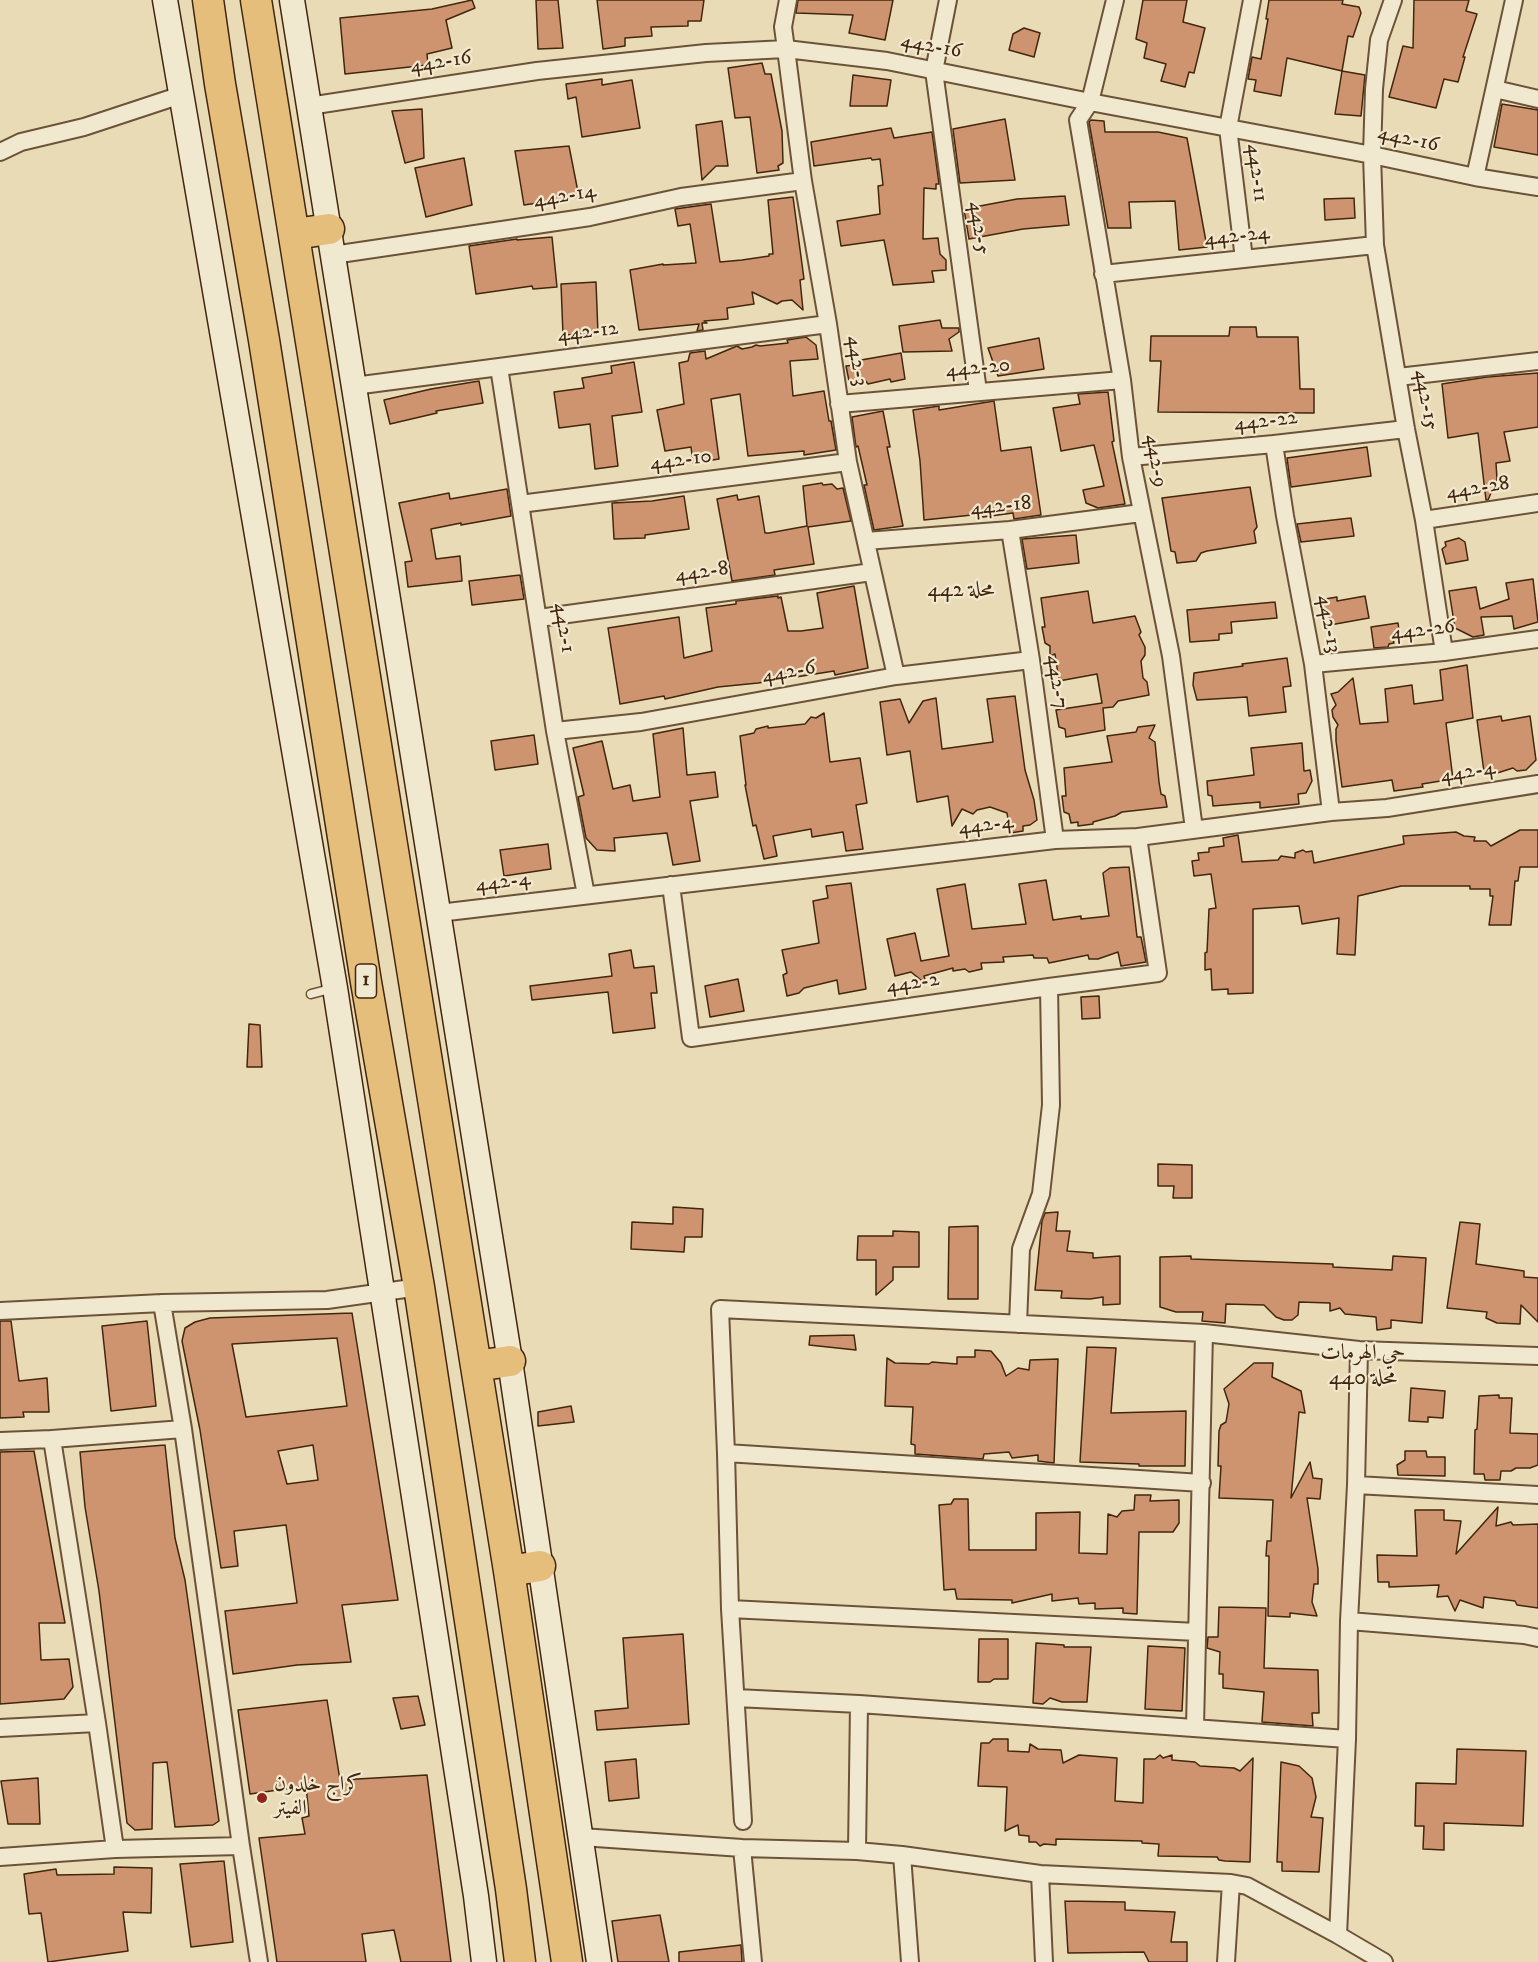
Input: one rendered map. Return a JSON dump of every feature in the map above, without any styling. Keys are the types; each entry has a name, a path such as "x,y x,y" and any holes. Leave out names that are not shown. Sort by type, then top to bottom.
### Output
{"highway":[{"name":"1","path":"208,0 364,970 419,1287 511,1889 520,1962"},
{"path":"256,0 509,1571 567,1962"},
{"path":"295,234 331,242"},
{"path":"476,1366 510,1361"},
{"path":"509,1571 540,1566"},
{"path":"511,1889 557,1886"}],"main road":[{"path":"165,0 335,988 476,1896 484,1962"},
{"path":"292,0 510,1361 599,1962"}],"street":[{"name":"442-3","path":"788,0 783,27 803,182 828,324 848,462 896,676"},
{"name":"442-5","path":"948,0 934,71 978,391"},
{"name":"442-9","path":"1115,0 1090,102 1078,120 1122,380 1131,458 1171,656 1194,829"},
{"name":"442-11","path":"1244,259 1228,128 1252,0"},
{"name":"442-15","path":"1393,0 1379,40 1374,89 1372,155 1375,245 1424,520 1444,652"},
{"path":"1475,177 1514,0"},
{"name":"442-16","path":"309,106 537,71 706,53 786,49 887,62 1372,155 1475,177 1538,187"},
{"path":"1495,89 1538,99"},
{"path":"0,152 21,142 84,127 181,95"},
{"name":"442-14","path":"331,242 590,217 681,197 803,182"},
{"name":"442-24","path":"1103,274 1375,245"},
{"name":"442-12","path":"354,386 828,324"},
{"path":"1398,377 1538,360"},
{"name":"442-1","path":"499,367 555,731 586,895"},
{"name":"442-20","path":"839,404 1122,380"},
{"name":"442-22","path":"1131,458 1406,429"},
{"name":"442-13","path":"1274,444 1313,664 1331,812"},
{"name":"442-10","path":"520,504 848,462"},
{"name":"442-28","path":"1424,520 1538,503"},
{"name":"442-18","path":"866,542 1010,530 1141,513"},
{"name":"442-7","path":"1010,530 1031,660 1054,840"},
{"name":"442-8","path":"539,618 872,572"},
{"name":"442-26","path":"1313,664 1444,652 1538,639"},
{"name":"442-6","path":"555,731 641,722 896,676 1031,660"},
{"name":"442-4","path":"439,913 1054,840 1138,837 1331,812 1387,808 1538,784"},
{"name":"442-2","path":"671,885 691,1038 1158,973 1138,837"},
{"path":"1018,1324 1021,1249 1041,1194 1051,1105 1049,987"},
{"path":"0,1311 162,1303 327,1300 419,1287"},
{"path":"162,1303 183,1429 259,1962"},
{"path":"743,1821 730,1609 720,1309 1204,1333 1359,1350 1538,1356"},
{"path":"1195,1727 1204,1333"},
{"path":"1338,1935 1347,1739 1359,1350"},
{"path":"0,1441 183,1429"},
{"path":"52,1439 115,1849"},
{"path":"726,1453 1202,1483"},
{"path":"1356,1485 1538,1495"},
{"path":"730,1609 1197,1632"},
{"path":"1349,1621 1538,1638"},
{"path":"736,1698 859,1704 1347,1739"},
{"path":"857,1851 859,1704"},
{"path":"0,1728 97,1723"},
{"path":"581,1837 742,1848 857,1851 1040,1874 1231,1883 1247,1886 1338,1935 1355,1954 1384,1962"},
{"path":"0,1857 115,1849 241,1846"},
{"path":"742,1848 753,1962"},
{"path":"902,1855 910,1962"},
{"path":"1040,1874 1044,1962"},
{"path":"1226,1962 1231,1883"}],"lane":[{"path":"311,994 335,988"}],"building":[{"path":"472,0 475,8 446,20 452,48 427,54 428,65 345,74 340,18 432,9"},
{"path":"536,0 558,0 563,48 538,49"},
{"path":"597,0 704,0 701,21 688,21 688,26 651,27 652,36 625,38 625,46 603,49"},
{"path":"798,0 893,0 885,40 849,33 853,15 796,13"},
{"path":"1143,0 1187,0 1183,22 1205,28 1194,73 1189,72 1185,87 1161,81 1166,64 1144,58 1147,43 1136,39"},
{"path":"1269,0 1343,0 1342,4 1359,7 1361,13 1353,37 1348,36 1342,71 1287,58 1281,96 1254,91 1256,80 1248,79 1252,57 1261,59"},
{"path":"1414,0 1469,0 1466,11 1477,14 1463,57 1465,57 1458,82 1444,79 1436,108 1389,97 1403,46 1413,48"},
{"path":"1024,28 1040,33 1034,57 1009,50 1013,34"},
{"path":"762,63 765,74 771,74 782,131 783,163 778,166 779,170 757,173 750,117 735,118 728,68"},
{"path":"1342,71 1365,75 1361,116 1335,114"},
{"path":"853,75 891,80 887,106 850,106"},
{"path":"602,79 602,85 632,80 640,128 582,137 576,97 568,99 566,84"},
{"path":"1502,104 1538,110 1538,155 1494,147"},
{"path":"422,109 424,158 405,163 392,111"},
{"path":"1005,119 1015,180 960,183 953,129"},
{"path":"1091,120 1104,121 1105,132 1158,132 1187,138 1207,247 1179,250 1175,201 1129,202 1131,228 1108,228 1089,122"},
{"path":"722,121 728,166 716,166 702,180 696,125"},
{"path":"891,128 894,138 932,132 939,184 936,184 936,189 924,188 923,239 938,238 940,254 946,260 946,270 932,271 934,282 893,285 884,240 841,246 837,221 880,214 878,186 883,185 880,159 872,160 871,158 814,166 811,142"},
{"path":"569,146 579,197 524,205 515,151"},
{"path":"464,158 472,205 426,217 415,168"},
{"path":"1065,196 1069,225 1023,229 969,239 964,209 1017,199"},
{"path":"793,197 804,279 800,280 803,310 792,300 777,304 752,292 754,304 727,308 728,319 704,321 707,323 702,323 703,330 697,331 699,324 639,330 630,270 663,264 696,263 690,224 678,226 675,209 711,204 720,262 742,260 773,254 768,200"},
{"path":"1354,198 1355,218 1325,220 1324,199"},
{"path":"552,237 557,287 533,289 532,286 476,294 469,246"},
{"path":"596,282 598,334 563,335 561,284"},
{"path":"940,320 942,328 959,328 959,332 949,339 952,351 903,352 899,326"},
{"path":"1230,327 1256,327 1257,337 1298,337 1300,389 1314,389 1314,413 1158,412 1161,361 1150,361 1151,336 1229,336"},
{"path":"806,337 816,345 818,359 790,361 793,396 824,391 836,450 804,455 804,451 748,456 740,394 711,399 719,459 693,463 691,447 665,451 657,410 684,404 679,363 688,361 690,353 705,351 706,359 737,346 742,349 756,345 788,343 787,340"},
{"path":"1039,338 1044,369 998,376 988,348"},
{"path":"901,353 905,379 891,382 890,379 868,384 864,379 849,381 846,366 862,364 861,360"},
{"path":"634,362 642,412 612,416 618,466 595,469 590,424 559,428 554,392 584,388 582,378 612,373 611,366"},
{"path":"1538,373 1538,427 1504,432 1510,461 1496,463 1497,479 1486,500 1478,433 1448,438 1442,384 1487,377"},
{"path":"479,381 483,403 436,411 437,413 390,424 384,400"},
{"path":"1108,392 1114,441 1112,442 1125,504 1098,508 1086,503 1083,490 1104,486 1094,445 1061,451 1053,408 1080,404 1078,394"},
{"path":"994,401 1001,451 1031,447 1041,515 1014,519 1013,513 983,517 982,514 924,520 920,461 913,410 939,406 939,410"},
{"path":"883,411 890,447 887,447 903,526 874,530 864,485 867,485 858,446 856,447 852,417"},
{"path":"1367,447 1371,476 1291,487 1287,458"},
{"path":"822,483 823,485 832,484 837,489 843,488 851,521 808,527 814,564 774,570 775,575 732,581 717,499 737,495 738,500 759,496 765,533 769,533 807,526 803,486"},
{"path":"1250,487 1257,527 1254,531 1256,543 1207,551 1201,553 1196,561 1177,563 1175,552 1171,551 1162,498"},
{"path":"507,489 511,516 431,529 436,559 460,556 462,581 408,587 405,562 412,561 399,503 449,493 450,499"},
{"path":"684,496 689,529 645,535 645,538 614,539 612,503 652,501"},
{"path":"1351,518 1354,536 1301,542 1297,524"},
{"path":"1076,535 1079,563 1027,569 1022,539"},
{"path":"1459,538 1465,542 1468,560 1446,564 1442,549 1446,546 1445,542"},
{"path":"520,575 524,599 472,605 469,581"},
{"path":"1533,579 1538,622 1514,629 1512,616 1481,617 1484,635 1473,637 1455,628 1449,591 1476,587 1480,609 1509,599 1506,583"},
{"path":"854,586 868,668 835,675 834,671 718,687 665,699 664,696 620,704 608,628 679,617 684,658 712,651 706,608 736,604 736,601 778,596 778,598 781,597 788,631 823,628 817,593"},
{"path":"1088,591 1093,623 1135,616 1141,632 1139,635 1145,647 1145,655 1141,661 1143,678 1147,682 1149,695 1118,701 1113,707 1103,708 1105,730 1066,737 1065,729 1059,727 1056,710 1102,703 1097,674 1059,681 1055,654 1050,656 1050,646 1045,643 1041,598"},
{"path":"1365,596 1369,618 1330,625 1329,616 1321,612 1319,600 1337,597 1337,601"},
{"path":"1275,602 1277,618 1231,622 1232,633 1219,634 1219,640 1190,642 1187,610"},
{"path":"1398,623 1400,637 1393,639 1394,643 1389,644 1388,647 1374,648 1371,627"},
{"path":"1287,658 1291,686 1283,687 1286,712 1249,716 1247,697 1197,700 1193,685 1194,673"},
{"path":"1467,665 1473,718 1446,723 1453,779 1422,784 1423,787 1394,791 1392,780 1342,787 1336,741 1338,725 1332,710 1336,705 1331,694 1338,692 1353,678 1360,724 1388,722 1385,689 1412,685 1414,704 1443,700 1440,670"},
{"path":"1015,696 1025,770 1037,820 1030,825 1023,826 1023,831 1010,833 1007,813 990,807 977,810 973,814 962,809 952,826 948,796 917,802 910,751 887,755 880,702 900,699 909,723 923,701 936,698 942,749 993,742 987,699"},
{"path":"824,713 830,762 860,758 867,803 856,805 863,849 846,851 843,832 812,837 811,829 773,836 777,856 764,859 756,825 753,826 745,785 740,736 754,733 756,729 768,726 768,728 805,724 811,717 816,718"},
{"path":"1501,716 1502,721 1530,716 1536,760 1526,770 1517,771 1513,768 1491,775 1490,771 1484,772 1477,720"},
{"path":"1155,725 1149,738 1155,742 1161,794 1165,796 1167,807 1122,812 1093,822 1093,824 1078,826 1078,822 1071,823 1069,814 1064,812 1062,796 1066,796 1064,768 1112,762 1107,736 1136,732 1138,727"},
{"path":"683,728 687,775 715,772 718,797 690,801 700,861 673,865 667,833 614,838 615,851 597,850 586,838 578,797 584,795 573,748 602,741 613,789 630,785 633,801 660,797 653,734"},
{"path":"534,735 538,764 495,770 491,741"},
{"path":"1302,743 1304,771 1310,770 1312,781 1306,793 1298,794 1299,804 1260,808 1260,802 1213,806 1212,796 1208,795 1207,781 1254,775 1251,748"},
{"path":"1520,830 1538,830 1538,867 1520,867 1518,881 1515,881 1511,925 1489,925 1493,896 1490,896 1490,889 1470,889 1470,886 1401,886 1358,896 1355,955 1337,954 1339,918 1302,924 1299,906 1253,909 1253,993 1228,994 1228,989 1212,990 1211,969 1205,970 1209,909 1216,908 1211,874 1194,876 1192,861 1199,860 1198,853 1209,852 1209,848 1224,846 1223,838 1238,835 1242,862 1278,860 1281,856 1295,858 1295,853 1303,850 1312,851 1314,863 1404,844 1403,836 1456,832 1464,836 1475,837 1474,841 1486,841 1491,846"},
{"path":"548,844 551,869 504,876 500,850"},
{"path":"1129,867 1137,937 1141,937 1146,962 1121,966 1118,952 1098,959 1089,959 1088,955 1049,963 1047,958 1034,958 1033,955 1003,957 1004,962 981,963 982,969 969,972 965,969 953,971 953,968 924,976 926,984 911,972 895,976 887,939 915,933 921,961 949,956 937,889 965,884 972,929 1026,924 1019,884 1046,880 1053,920 1081,916 1081,919 1109,916 1103,873 1110,868"},
{"path":"851,883 866,989 839,994 837,980 804,988 799,993 787,996 783,975 787,973 782,950 819,943 813,901 828,898 826,886"},
{"path":"631,950 634,968 654,966 657,993 651,993 655,1028 613,1033 608,992 532,1000 530,986 612,976 609,954"},
{"path":"738,979 744,1011 710,1017 705,986"},
{"path":"1099,996 1100,1018 1082,1019 1081,997"},
{"path":"249,1024 260,1025 262,1067 247,1067"},
{"path":"1158,1164 1192,1165 1192,1198 1173,1198 1174,1186 1158,1186"},
{"path":"673,1207 703,1209 702,1237 685,1237 684,1252 631,1249 632,1222 673,1224"},
{"path":"1058,1212 1056,1231 1070,1231 1067,1251 1093,1253 1093,1258 1120,1256 1120,1304 1103,1305 1103,1297 1061,1298 1062,1291 1035,1290 1042,1221 1045,1213"},
{"path":"1460,1222 1480,1224 1476,1264 1524,1271 1524,1277 1538,1278 1538,1322 1521,1305 1520,1324 1497,1323 1486,1318 1487,1312 1447,1308"},
{"path":"978,1226 978,1299 948,1299 949,1227"},
{"path":"893,1231 919,1232 919,1267 893,1267 893,1280 876,1295 876,1260 857,1260 858,1236 893,1236"},
{"path":"1191,1256 1191,1259 1333,1264 1333,1267 1392,1270 1393,1256 1426,1258 1422,1323 1391,1320 1391,1328 1377,1330 1376,1317 1345,1314 1340,1308 1330,1311 1330,1303 1299,1302 1298,1315 1292,1320 1276,1317 1264,1305 1226,1304 1225,1323 1202,1321 1203,1312 1176,1312 1160,1307 1160,1257"},
{"path":"352,1313 398,1600 342,1605 351,1662 297,1665 233,1674 225,1611 297,1603 286,1525 234,1531 238,1566 221,1568 200,1430 182,1341 185,1328 195,1322 210,1318","holes":["337,1338 347,1406 246,1417 232,1344","313,1445 318,1480 287,1484 278,1451"]},
{"path":"0,1321 11,1321 19,1381 47,1378 49,1412 23,1412 24,1417 0,1418"},
{"path":"147,1321 156,1406 111,1411 102,1326"},
{"path":"854,1335 856,1350 809,1345 810,1336"},
{"path":"1087,1347 1116,1348 1111,1413 1186,1411 1185,1466 1080,1462"},
{"path":"975,1350 991,1351 1001,1363 1006,1376 1018,1368 1029,1370 1030,1360 1058,1359 1054,1463 1038,1461 1038,1455 1012,1458 1009,1452 984,1454 983,1459 915,1454 915,1445 911,1444 913,1407 885,1406 887,1358 895,1363 957,1364 957,1357 975,1357"},
{"path":"1254,1363 1273,1363 1272,1377 1301,1391 1305,1413 1299,1412 1291,1498 1310,1462 1313,1478 1322,1479 1320,1499 1307,1498 1318,1569 1318,1584 1314,1584 1312,1602 1317,1616 1290,1613 1290,1617 1268,1616 1269,1556 1266,1556 1267,1541 1271,1541 1273,1500 1219,1498 1221,1466 1218,1466 1219,1431 1221,1425 1226,1422 1229,1404 1224,1389"},
{"path":"1411,1388 1445,1391 1443,1418 1428,1417 1428,1422 1409,1421"},
{"path":"1499,1395 1499,1398 1512,1398 1510,1433 1538,1434 1538,1465 1501,1471 1500,1480 1485,1480 1484,1474 1474,1474 1475,1430 1477,1429 1479,1396"},
{"path":"571,1406 574,1422 538,1426 538,1412"},
{"path":"165,1445 175,1538 185,1580 219,1821 213,1825 175,1827 167,1762 153,1763 152,1829 135,1830 127,1823 99,1591 85,1507 80,1452"},
{"path":"34,1451 65,1623 39,1623 41,1660 69,1659 73,1687 64,1699 0,1704 0,1452"},
{"path":"1405,1451 1426,1451 1427,1457 1445,1457 1445,1476 1398,1475 1397,1465 1405,1460"},
{"path":"1135,1495 1151,1495 1150,1501 1179,1500 1179,1523 1173,1532 1139,1532 1137,1614 1123,1613 1123,1608 1095,1609 1095,1603 1079,1604 1078,1598 1052,1601 1052,1594 1012,1603 1012,1600 957,1599 955,1589 944,1590 939,1505 951,1504 954,1499 968,1499 969,1550 1036,1550 1036,1513 1080,1512 1079,1553 1107,1554 1108,1514 1117,1517 1122,1511 1134,1510"},
{"path":"1498,1507 1496,1526 1511,1522 1513,1525 1538,1524 1538,1608 1517,1605 1515,1601 1484,1597 1483,1608 1460,1600 1455,1611 1448,1596 1437,1597 1439,1585 1389,1587 1389,1582 1378,1582 1377,1555 1417,1556 1415,1510 1444,1510 1444,1520 1461,1521 1456,1554"},
{"path":"1219,1607 1266,1608 1264,1668 1318,1670 1319,1713 1312,1713 1313,1726 1262,1722 1264,1692 1223,1688 1223,1674 1219,1674 1220,1652 1207,1648 1208,1637 1218,1637"},
{"path":"683,1634 689,1724 597,1730 595,1711 628,1708 623,1638"},
{"path":"979,1639 1008,1639 1008,1679 978,1682"},
{"path":"1036,1643 1064,1645 1064,1647 1091,1647 1087,1702 1062,1702 1050,1698 1043,1704 1033,1703"},
{"path":"1148,1646 1185,1648 1182,1711 1145,1709"},
{"path":"418,1696 425,1725 401,1729 393,1698"},
{"path":"327,1700 340,1780 427,1775 451,1962 401,1962 394,1930 362,1934 366,1962 277,1962 259,1838 305,1834 302,1818 309,1816 306,1786 250,1794 238,1710"},
{"path":"993,1739 1008,1739 1008,1751 1029,1752 1030,1744 1038,1749 1061,1750 1063,1763 1079,1755 1117,1758 1115,1801 1143,1803 1144,1759 1172,1755 1172,1760 1195,1762 1200,1766 1234,1768 1240,1771 1253,1758 1250,1862 1225,1861 1217,1857 1158,1856 1159,1844 1142,1843 1142,1841 1056,1839 1056,1845 1040,1846 1036,1842 1029,1842 1029,1836 1019,1835 1018,1825 1005,1831 1007,1787 978,1786 981,1743 989,1743"},
{"path":"1457,1749 1526,1751 1523,1826 1444,1823 1444,1850 1423,1849 1424,1826 1415,1826 1416,1783 1456,1784"},
{"path":"636,1759 639,1798 609,1801 605,1762"},
{"path":"1281,1762 1299,1766 1312,1778 1316,1797 1311,1817 1323,1818 1319,1872 1282,1871 1282,1862 1277,1862"},
{"path":"38,1778 40,1824 8,1824 1,1781"},
{"path":"224,1861 233,1942 191,1947 180,1864"},
{"path":"114,1867 152,1868 151,1913 123,1912 128,1951 48,1962 41,1913 29,1914 24,1874 56,1869 57,1875 114,1874"},
{"path":"1065,1901 1125,1902 1125,1910 1175,1912 1171,1942 1187,1942 1187,1962 1149,1962 1144,1952 1068,1953"},
{"path":"660,1915 669,1962 618,1962 612,1921"},
{"path":"741,1945 742,1962 679,1962 679,1952"}],"place":[{"name":"كراج خلدون الفيتر","path":"262,1798"}],"district":[{"name":"محلة 442","path":"961,591"},
{"name":"حي الهرمات محلة 440","path":"1363,1366"}]}
